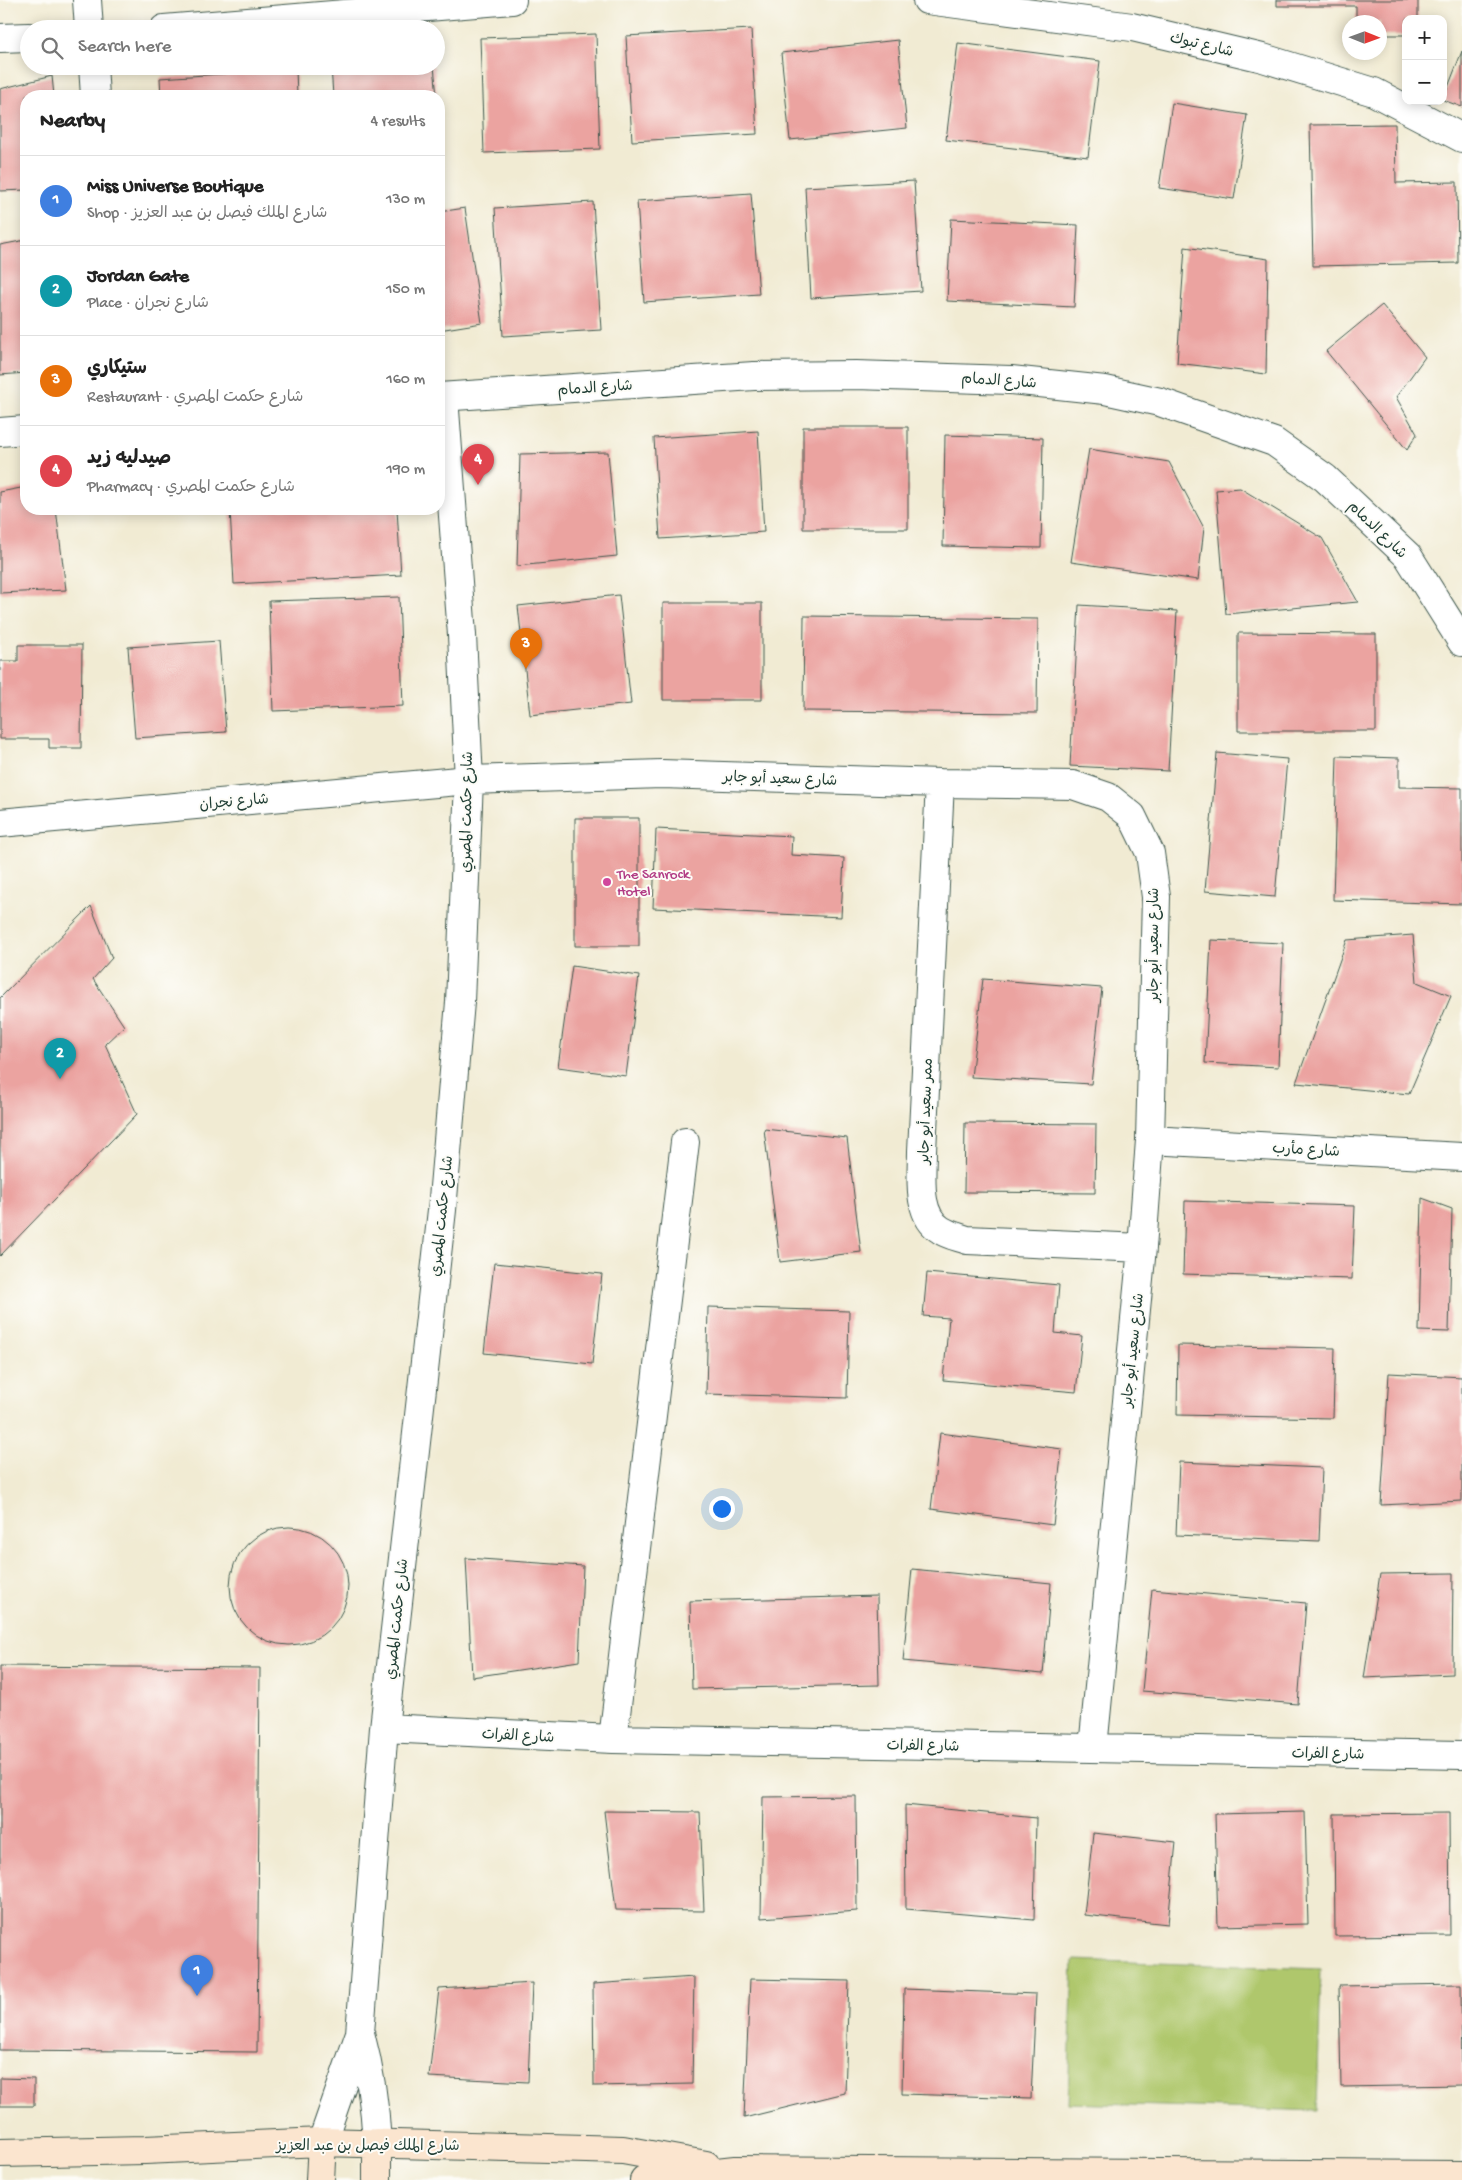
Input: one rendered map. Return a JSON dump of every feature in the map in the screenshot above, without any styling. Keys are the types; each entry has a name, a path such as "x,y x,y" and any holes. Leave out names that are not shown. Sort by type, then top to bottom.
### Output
{"main road":[{"name":"شارع الملك فيصل بن عبد العزيز","path":"0,2153 145,2150 322,2142 377,2143 623,2150 734,2170"},
{"path":"320,2180 322,2142"},
{"path":"377,2143 377,2180"},
{"name":"شارع الملك فيصل بن عبد العزيز","path":"644,2180 734,2170 1462,2175"}],"street":[{"path":"87,0 88,20"},
{"path":"272,20 512,0"},
{"name":"شارع تبوك","path":"928,0 1132,28 1263,58 1374,92 1462,138"},
{"path":"0,38 20,37"},
{"path":"93,75 94,90"},
{"name":"شارع الدمام","path":"445,397 754,376 856,375 1011,380 1105,390 1160,402 1274,442 1325,478 1408,556 1462,642"},
{"path":"0,432 20,430"},
{"name":"شارع حكمت المصري","path":"322,2142 360,2033 384,1728 442,1210 460,1002 469,780 462,635 445,442"},
{"name":"شارع سعيد أبو جابر","path":"469,780 662,774 940,783 1073,785 1108,797 1132,816 1150,853 1156,897 1150,1140 1142,1248 1092,1748"},
{"name":"شارع نجران","path":"0,823 469,780"},
{"name":"ممر سعيد أبو جابر","path":"940,783 922,1151 923,1200 929,1216 940,1230 967,1240 1142,1248"},
{"name":"شارع مأرب","path":"1150,1140 1462,1157"},
{"path":"613,1740 684,1142"},
{"name":"شارع الفرات","path":"384,1728 613,1740 1462,1755"},
{"name":"شارع حكمت المصري","path":"360,2033 370,2069 376,2106 377,2143"}],"green space":[{"path":"1073,1960 1321,1969 1317,2111 1068,2103"}],"building":[{"path":"1277,0 1418,0 1418,15 1402,15 1402,35 1387,35 1387,15 1356,15 1356,6 1277,6"},
{"path":"751,29 757,134 632,141 626,36"},
{"path":"596,34 600,149 484,153 480,38"},
{"path":"898,40 907,128 790,140 781,53"},
{"path":"958,43 1100,61 1088,157 946,140"},
{"path":"1462,51 1462,107 1447,101 1447,90"},
{"path":"205,75 296,75 297,90 161,90 160,78"},
{"path":"332,75 435,75 436,90 333,90"},
{"path":"52,76 53,90 20,90 20,190 0,191 0,89"},
{"path":"1172,103 1247,115 1234,199 1159,188"},
{"path":"1395,124 1396,183 1457,182 1458,263 1313,266 1310,125"},
{"path":"914,181 921,291 811,298 805,187"},
{"path":"751,193 759,294 644,302 637,201"},
{"path":"593,202 601,330 503,336 495,208"},
{"path":"465,208 482,323 445,329 445,211"},
{"path":"951,219 1078,225 1074,307 947,301"},
{"path":"20,241 20,373 0,375 0,245"},
{"path":"1185,247 1268,259 1266,374 1177,363"},
{"path":"1382,305 1425,357 1396,397 1417,434 1407,450 1326,351"},
{"path":"803,427 908,427 908,529 803,529"},
{"path":"758,431 764,532 660,539 654,438"},
{"path":"945,435 1043,438 1041,548 943,546"},
{"path":"1089,449 1169,462 1204,528 1198,580 1071,562"},
{"path":"608,452 617,556 517,566 520,454"},
{"path":"20,488 20,515 57,515 66,590 0,593 0,492"},
{"path":"1240,488 1322,538 1358,602 1226,614 1216,490"},
{"path":"230,515 397,515 401,575 234,584"},
{"path":"619,595 631,704 530,715 518,606"},
{"path":"399,597 403,706 273,711 269,601"},
{"path":"663,603 762,603 762,700 663,700"},
{"path":"1079,605 1177,611 1168,771 1070,766"},
{"path":"804,616 1038,619 1037,713 803,711"},
{"path":"1238,633 1376,634 1376,731 1238,731"},
{"path":"219,641 226,732 135,738 128,647"},
{"path":"18,645 82,645 81,748 49,748 49,739 0,739 0,661 18,661"},
{"path":"1217,753 1287,759 1275,897 1205,891"},
{"path":"1337,756 1399,758 1399,787 1462,788 1462,904 1333,900"},
{"name":"The Sanrock Hotel","path":"575,818 639,818 639,946 575,946"},
{"path":"656,829 792,836 791,855 844,858 841,917 653,908"},
{"path":"91,906 112,958 93,979 124,1026 105,1044 137,1114 0,1256 0,998"},
{"path":"1413,935 1417,982 1451,996 1409,1094 1296,1083 1347,940"},
{"path":"1211,940 1283,943 1278,1067 1205,1063"},
{"path":"572,966 639,976 626,1076 558,1067"},
{"path":"983,979 1102,988 1091,1084 971,1077"},
{"path":"965,1123 1096,1124 1095,1193 964,1192"},
{"path":"764,1129 847,1138 861,1252 780,1262"},
{"path":"1422,1198 1452,1209 1449,1332 1419,1331"},
{"path":"1185,1201 1355,1206 1352,1279 1183,1274"},
{"path":"494,1263 602,1274 592,1364 484,1353"},
{"path":"927,1273 1059,1285 1055,1333 1082,1336 1076,1392 943,1380 949,1318 923,1316"},
{"path":"708,1307 849,1311 847,1398 706,1394"},
{"path":"1178,1345 1335,1348 1333,1418 1177,1415"},
{"path":"1389,1373 1462,1377 1462,1501 1381,1505"},
{"path":"940,1433 1062,1449 1053,1525 931,1509"},
{"path":"1179,1462 1322,1468 1319,1541 1176,1535"},
{"path":"289,1527 300,1528 322,1537 338,1553 347,1575 347,1597 338,1619 322,1635 300,1644 289,1645 278,1644 256,1635 240,1619 231,1597 230,1586 231,1575 240,1553 256,1537 278,1528"},
{"path":"466,1558 583,1566 579,1661 472,1677"},
{"path":"912,1569 1051,1583 1043,1674 903,1661"},
{"path":"1453,1573 1452,1674 1364,1678 1380,1574"},
{"path":"1152,1589 1306,1603 1298,1704 1142,1691"},
{"path":"877,1596 879,1685 692,1689 690,1601"},
{"path":"0,1666 260,1668 257,2052 0,2050"},
{"path":"856,1796 857,1911 761,1918 763,1797"},
{"path":"905,1805 1036,1818 1034,1920 906,1909"},
{"path":"604,1811 700,1812 704,1911 616,1910"},
{"path":"1305,1812 1308,1924 1218,1926 1215,1814"},
{"path":"1449,1813 1450,1935 1335,1936 1334,1814"},
{"path":"1093,1833 1176,1842 1168,1924 1084,1915"},
{"path":"694,1977 692,2084 594,2086 593,1984"},
{"path":"750,1979 849,1981 845,2093 744,2118"},
{"path":"532,1983 528,2082 429,2077 439,1989"},
{"path":"1461,1984 1462,2085 1341,2087 1339,1986"},
{"path":"904,1989 1036,1994 1031,2098 902,2094"},
{"path":"0,2078 34,2079 34,2106 0,2106"}],"place":[{"name":"صيدليه زيد","path":"478,485"},
{"name":"ستيكاري","path":"526,669"},
{"name":"The Sanrock Hotel","path":"607,882"},
{"name":"Jordan Gate","path":"60,1079"},
{"name":"Miss Universe Boutique","path":"197,1996"}]}
